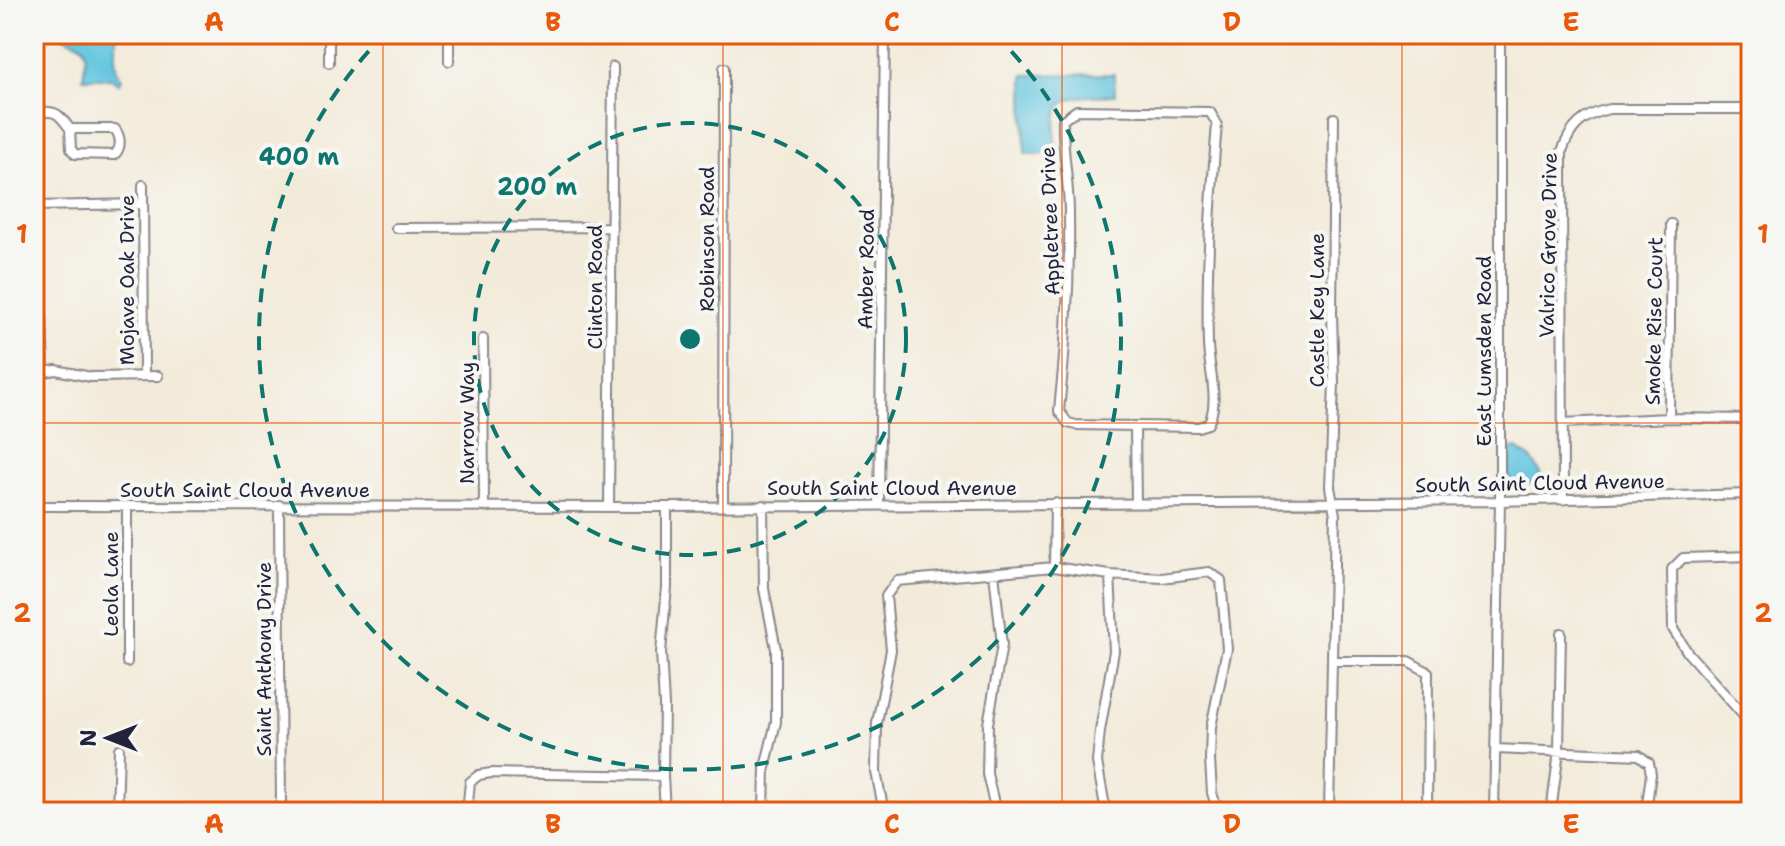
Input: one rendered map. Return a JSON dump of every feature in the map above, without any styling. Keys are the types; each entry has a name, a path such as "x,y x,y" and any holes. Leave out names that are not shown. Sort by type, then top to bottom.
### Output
{"street":[{"path":"177,34 177,38 206,38 206,34"},
{"path":"329,34 329,63"},
{"path":"449,34 449,61"},
{"name":"Amber Road","path":"879,504 885,34"},
{"name":"East Lumsden Road","path":"1494,812 1500,501 1500,34"},
{"name":"Clinton Road","path":"609,507 613,67"},
{"name":"Robinson Road","path":"723,505 724,68"},
{"name":"Valrico Grove Drive","path":"1563,500 1562,151 1569,132 1595,112 1609,109 1751,109"},
{"name":"Appletree Drive","path":"1077,110 1210,112 1217,124 1207,288 1214,413 1208,424 1198,427 1135,427 1068,423 1059,411 1069,306 1069,207 1062,146 1063,120 1077,110"},
{"path":"36,112 60,114 70,129 71,149 78,156 114,155 119,149 119,134 115,129 70,129"},
{"name":"Castle Key Lane","path":"1329,812 1334,501 1330,487 1334,383 1334,118"},
{"name":"Mojave Oak Drive","path":"143,185 144,376"},
{"path":"34,206 143,204"},
{"name":"Smoke Rise Court","path":"1669,418 1671,224"},
{"path":"396,228 612,227"},
{"path":"34,273 42,316 39,373 68,371 91,377 158,376"},
{"name":"Narrow Way","path":"483,339 484,507"},
{"path":"1563,423 1669,418 1751,419"},
{"path":"1135,427 1136,503"},
{"name":"South Saint Cloud Avenue","path":"34,506 667,507 1500,501 1751,494"},
{"path":"1054,567 1055,503"},
{"name":"Saint Anthony Drive","path":"279,505 281,812"},
{"path":"763,505 764,589 776,649 776,722 765,768 764,812"},
{"name":"Leola Lane","path":"127,506 127,662"},
{"path":"665,812 661,652 667,587 667,507"},
{"path":"1751,556 1683,558 1672,569 1673,629 1688,653 1751,724"},
{"path":"884,812 876,772 877,723 891,650 886,596 897,581 1054,567 1162,578 1209,572 1221,580 1227,649 1211,727 1210,760 1212,793 1218,812"},
{"path":"994,573 1002,645 988,724 987,774 996,812"},
{"path":"1106,812 1097,762 1114,651 1110,575"},
{"path":"1551,812 1559,751 1561,633"},
{"path":"1332,661 1408,661 1428,672 1427,812"},
{"path":"117,812 119,749"},
{"path":"1496,749 1639,755 1649,763 1651,774 1646,812"},
{"path":"467,812 468,785 476,776 485,774 663,776"}],"water":[{"path":"116,34 115,63 122,79 119,84 110,78 83,78 86,55 83,45 59,35"},
{"path":"1114,74 1115,95 1081,97 1063,103 1056,120 1055,154 1025,154 1024,75"},
{"path":"1516,448 1532,460 1540,472 1538,483 1516,484 1510,481 1509,451"}]}
